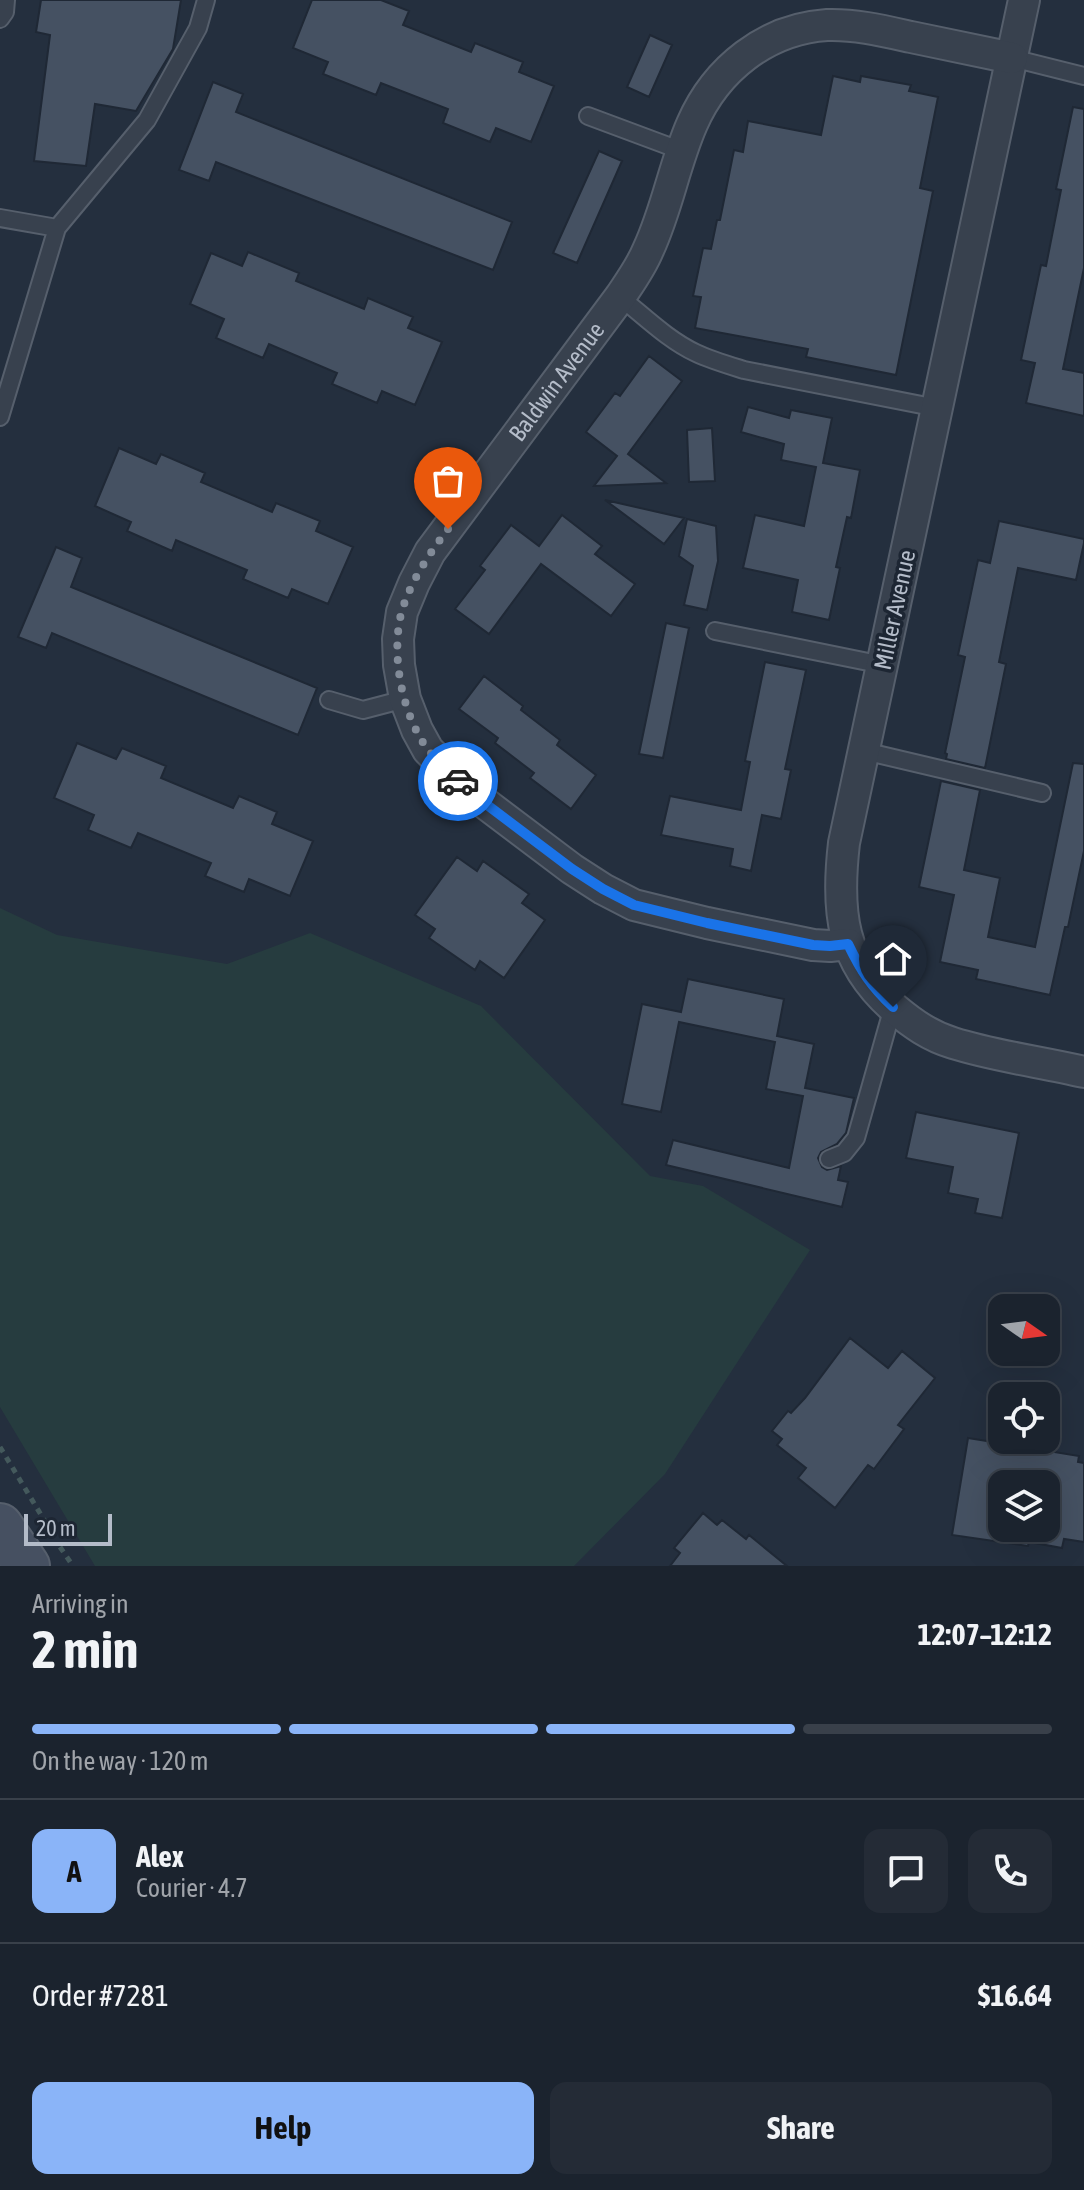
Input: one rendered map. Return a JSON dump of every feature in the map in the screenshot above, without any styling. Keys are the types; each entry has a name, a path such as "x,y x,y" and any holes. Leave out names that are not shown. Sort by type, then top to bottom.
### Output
{"street":[{"name":"Miller Avenue","path":"1024,0 844,843 840,879 842,917 848,944 874,990 926,1032 953,1043 1084,1072"},
{"name":"Baldwin Avenue","path":"848,944 813,945 634,905 572,869 491,808 428,750 405,699 398,639 402,612 430,552 620,297 649,250 692,123 722,75 768,40 798,29 829,25 873,29 1012,58"},
{"path":"0,1526 46,1548"}],"lane":[{"path":"0,19 5,12 6,0"},
{"path":"0,417 57,228 147,120 198,28 206,0"},
{"path":"1012,58 1084,76"},
{"path":"588,116 682,151"},
{"path":"0,218 57,228"},
{"path":"620,297 694,352 721,363 937,408"},
{"path":"715,631 883,665"},
{"path":"329,700 363,710 405,699"},
{"path":"864,751 1042,793"},
{"path":"829,1159 844,1153 856,1138 893,1007"}],"path":[{"path":"0,1447 46,1548 73,1566"}],"green space":[{"path":"0,908 57,935 227,964 310,933 481,1006 650,1176 703,1186 810,1250 665,1474 574,1566 95,1566 0,1407"}],"building":[{"path":"41,0 181,0 173,49 136,111 95,104 86,166 34,161 50,35 36,32"},
{"path":"312,0 381,0 409,11 403,25 471,52 475,43 523,62 519,72 554,86 531,142 496,128 490,142 443,123 448,109 381,83 376,95 323,74 328,62 293,48"},
{"path":"650,35 672,45 649,97 627,87"},
{"path":"833,76 860,82 861,76 911,85 909,91 938,97 920,188 933,191 896,375 806,357 808,349 695,328 701,297 693,296 703,248 711,249 734,150 743,152 748,121 821,135"},
{"path":"213,82 243,94 236,112 512,222 493,270 216,162 209,181 179,170"},
{"path":"1073,107 1084,109 1084,268 1063,369 1084,373 1084,416 1026,403 1035,363 1021,360 1041,265 1046,266 1061,190 1056,189"},
{"path":"599,151 622,161 577,263 553,253"},
{"path":"248,252 299,273 296,281 364,309 368,298 413,317 408,328 442,342 415,405 382,391 377,403 332,384 337,373 269,344 263,358 216,338 224,319 190,304 211,253 242,266"},
{"path":"649,356 682,381 628,454 666,483 594,486 617,456 586,432 615,393 620,396"},
{"path":"748,407 789,418 791,410 832,418 823,463 860,470 851,518 847,517 836,567 840,568 829,620 792,612 798,580 743,568 755,515 804,526 816,467 781,460 784,444 741,432"},
{"path":"712,428 715,481 689,482 687,430"},
{"path":"119,448 156,464 161,454 205,473 201,482 272,512 276,503 320,521 316,531 353,547 328,604 292,589 288,598 243,579 247,570 176,540 172,551 127,531 131,522 95,506"},
{"path":"605,500 684,518 664,544"},
{"path":"562,515 602,546 595,554 635,584 611,616 541,564 489,634 455,609 485,570 480,566 511,525 539,546"},
{"path":"687,519 716,526 718,561 707,610 684,605 693,566 679,556"},
{"path":"999,521 1084,539 1084,543 1076,580 1018,568 999,662 1006,664 985,768 946,759 945,753 965,657 958,655 978,560 990,563"},
{"path":"56,547 82,558 71,587 317,688 298,735 52,633 46,648 18,637"},
{"path":"666,623 689,628 663,758 639,754"},
{"path":"765,662 806,670 785,769 791,770 781,819 762,815 751,871 730,866 733,849 661,835 670,796 741,810 750,762 745,761"},
{"path":"484,676 560,740 557,745 596,775 571,809 530,778 534,773 495,743 498,738 459,709"},
{"path":"77,743 116,759 122,748 166,766 161,778 233,808 239,796 277,812 272,824 313,841 290,896 249,879 244,892 205,876 211,863 138,833 131,848 88,830 94,815 54,798"},
{"path":"1073,763 1084,764 1084,851 1050,995 976,979 978,970 940,962 954,895 919,887 941,781 980,790 964,870 1000,878 988,937 1035,947"},
{"path":"457,857 477,871 483,861 529,894 522,903 545,920 504,978 480,961 475,970 429,938 435,929 415,915"},
{"path":"688,979 784,999 777,1036 814,1044 805,1088 854,1098 846,1133 837,1144 821,1152 818,1158 827,1170 841,1166 838,1180 848,1182 842,1207 666,1165 673,1140 789,1168 803,1096 766,1089 775,1042 679,1022 661,1112 622,1104 642,1004 681,1012"},
{"path":"916,1112 1019,1133 1002,1218 975,1213 978,1199 948,1193 953,1167 906,1158"},
{"path":"850,1338 888,1368 902,1351 935,1378 898,1425 904,1429 874,1469 868,1465 835,1508 798,1478 806,1468 777,1445 782,1439 772,1431 788,1411 791,1413 805,1398"},
{"path":"968,1438 988,1441 988,1454 1060,1453 1079,1456 1078,1462 1084,1463 1084,1542 1064,1539 1062,1548 1029,1542 1060,1542 1060,1470 988,1470 988,1540 952,1535"},
{"path":"703,1513 717,1525 722,1520 746,1539 749,1535 787,1566 670,1566 680,1553 674,1548"},
{"path":"1000,1542 1029,1542 1028,1546"}],"way so far":[{"path":"448,529 430,552 402,612 398,639 399,665 405,699 417,730 428,750 458,781"}],"route":[{"path":"458,781 572,869 634,905 813,945 848,944 874,990 893,1007"}]}
